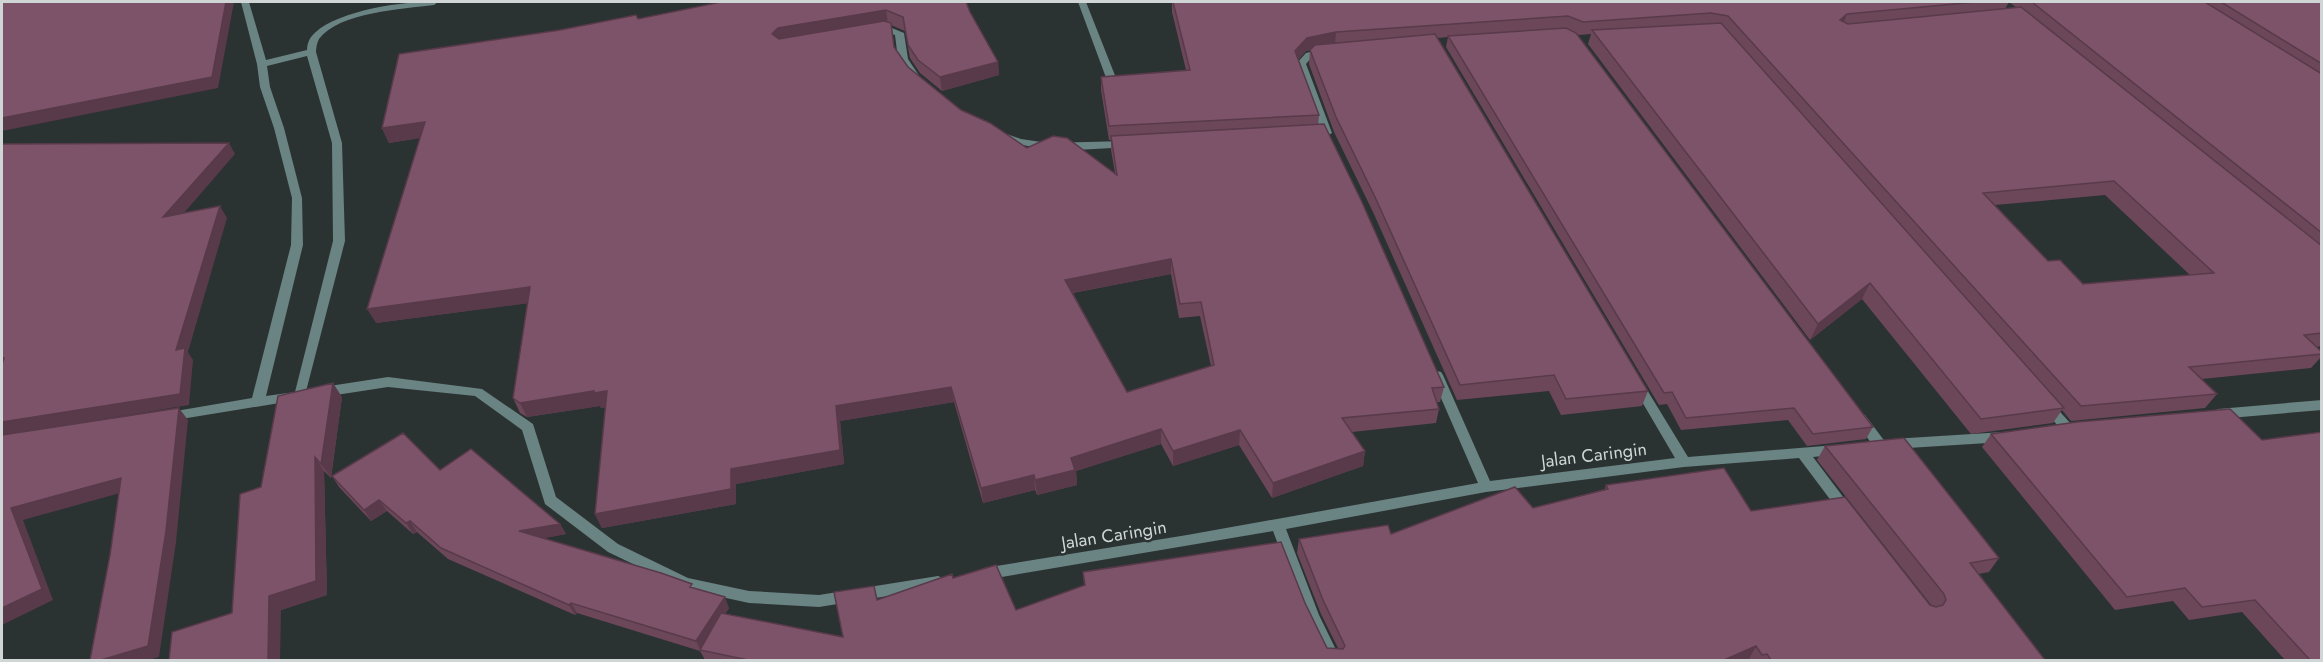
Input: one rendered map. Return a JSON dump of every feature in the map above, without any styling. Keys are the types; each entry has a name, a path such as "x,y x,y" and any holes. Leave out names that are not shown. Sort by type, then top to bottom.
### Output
{"street":[{"path":"244,2 262,64 265,87 279,128 297,198 297,245 258,401"},
{"path":"300,396 339,241 337,143 311,52 313,40 326,27 355,16 434,2"},
{"path":"1082,2 1113,83"},
{"path":"865,33 887,29 899,33 903,59 915,77 928,90"},
{"path":"1325,137 1301,64 1309,56 1335,50"},
{"path":"262,64 311,52"},
{"path":"996,133 1014,141 1068,147 1136,144"},
{"path":"1430,361 1486,487"},
{"path":"1629,370 1684,462"},
{"name":"Jalan Caringin","path":"154,418 388,382 478,392 528,427 550,500 613,548 685,583 748,597 819,601 1278,525 1486,487 1684,462 1803,454 1880,445 1976,441 2022,435"},
{"path":"2036,393 2067,428"},
{"path":"2202,416 2322,405"},
{"path":"1852,407 1880,445"},
{"path":"1803,454 1854,520"},
{"path":"1278,525 1312,616 1334,660"}],"building":[{"path":"2,2 226,2 212,77 2,118"},
{"path":"721,2 966,2 998,62 940,77 918,60 908,45 903,17 886,10 778,28 772,34 779,39 884,21 891,23 894,47 908,67 961,110 990,123 1027,148 1053,136 1067,138 1117,175 1111,136 1324,124 1361,200 1444,387 1432,388 1439,409 1342,418 1365,451 1273,483 1240,430 1173,451 1161,429 1071,458 1075,470 1035,480 1034,475 981,488 951,387 836,406 840,450 731,469 731,489 595,514 607,391 520,403 513,398 530,287 367,309 425,122 382,128 399,54 560,30 636,15 638,19","holes":["1171,259 1180,304 1201,302 1214,365 1127,392 1065,280"]},
{"path":"1173,2 1976,2 1847,14 1840,20 1848,24 2021,7 2322,246 2322,333 2304,335 2322,354 2189,367 2217,394 2081,406 1728,16 1711,13 1583,22 1568,16 1336,32 1307,38 1295,51 1319,115 1109,126 1101,77 1190,70","holes":["2114,181 2214,273 2083,284 2060,260 2048,261 1983,193"]},
{"path":"2032,2 2205,2 2322,74 2322,233"},
{"path":"2221,2 2322,2 2322,64"},
{"path":"1721,23 2064,408 1981,419 1870,283 1818,324 1592,30"},
{"path":"1566,28 1576,33 1873,427 1813,434 1794,408 1686,418 1672,392 1664,393 1448,36"},
{"path":"1435,34 1648,391 1566,399 1554,375 1460,385 1375,197 1336,117 1310,50 1315,45"},
{"path":"229,143 163,217 220,206 176,350 185,348 180,394 2,422 2,364 4,358 2,358 2,144"},
{"path":"333,383 321,464 315,457 316,581 269,596 268,660 169,660 172,632 232,613 240,494 261,487 278,396"},
{"path":"179,408 166,531 148,646 101,660 90,660 110,555 121,478 11,508 42,589 2,608 2,435"},
{"path":"2230,409 2262,440 2322,432 2322,660 2310,660 2255,600 2202,607 2185,588 2127,597 1991,434 2077,422"},
{"path":"403,433 440,470 471,449 560,524 519,531 661,573 692,584 690,587 725,597 696,641 571,603 569,605 441,548 410,521 406,523 379,500 364,510 332,476"},
{"path":"1904,438 1999,558 1970,563 2045,660 1771,660 1767,654 1762,655 1756,646 1724,660 748,660 700,650 721,613 843,637 834,592 874,586 877,600 952,574 953,578 996,565 1016,610 1085,585 1083,572 1281,542 1305,603 1327,648 1343,649 1345,646 1323,600 1299,539 1388,525 1391,534 1515,487 1533,508 1608,489 1606,485 1724,468 1751,511 1845,497 1930,605 1936,607 1943,605 1946,600 1944,594 1825,446"}]}
